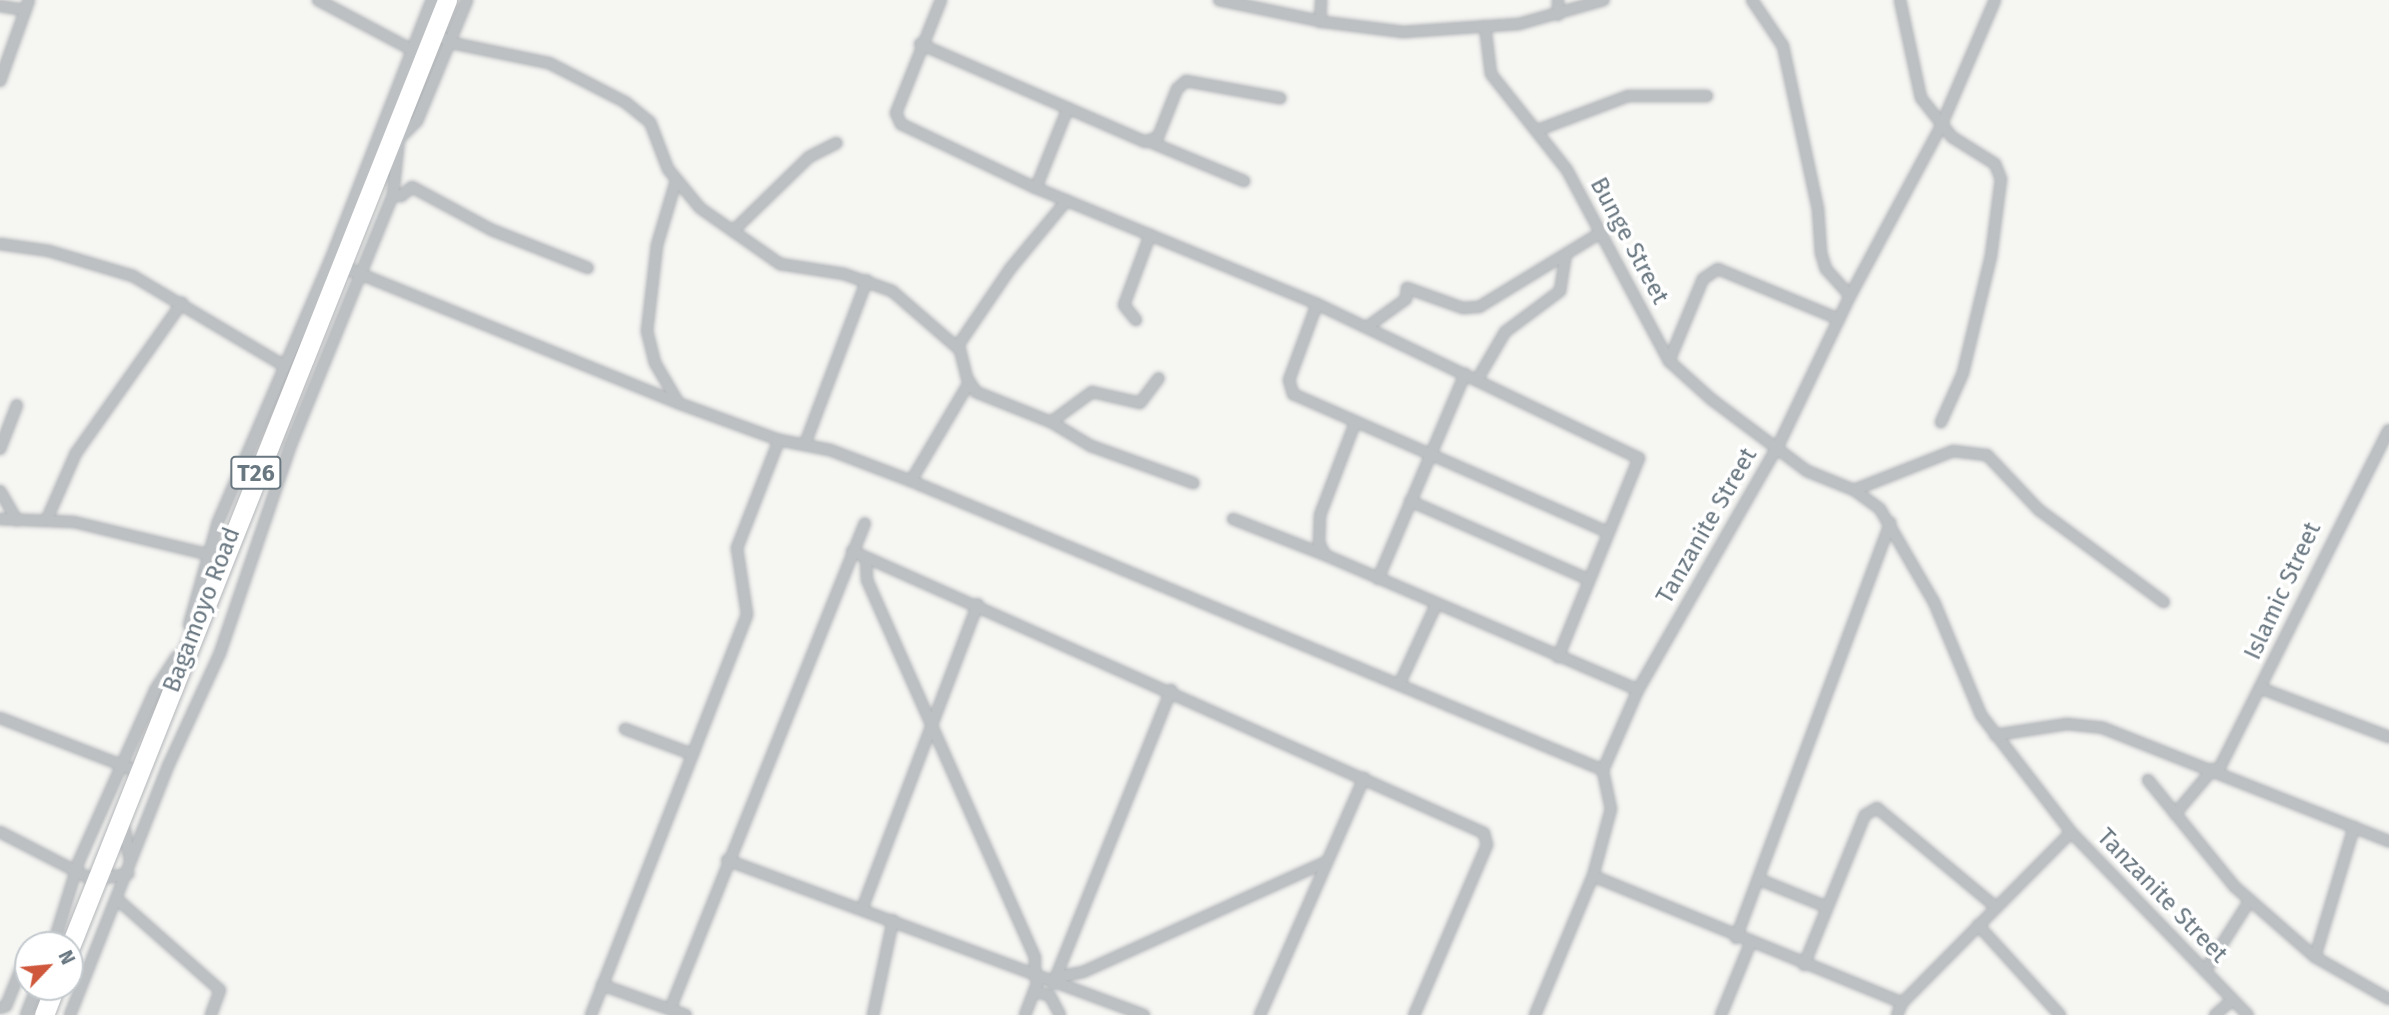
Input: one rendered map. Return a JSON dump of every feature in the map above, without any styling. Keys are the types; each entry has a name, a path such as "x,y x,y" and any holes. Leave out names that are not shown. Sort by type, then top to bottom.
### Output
{"highway":[{"name":"Bagamoyo Road","path":"73,931 84,876 121,813 131,769 396,138 420,54 443,38 447,0"}],"street":[{"path":"318,0 420,54"},
{"path":"58,931 131,769 155,690 177,656 218,522 283,365 420,54 432,0"},
{"path":"70,1015 169,764 220,653 290,447 393,195 396,138 417,121 443,38 467,0"},
{"path":"941,0 920,44 897,121 1036,188 1317,303 1639,458 1558,657"},
{"path":"1219,0 1320,22 1403,32 1485,26 1558,15 1604,0"},
{"path":"1320,22 1321,0"},
{"path":"1558,0 1558,15"},
{"path":"1752,0 1783,46 1818,209 1821,253 1826,269 1850,296"},
{"path":"1900,0 1916,85 1941,126 1995,164 2001,179 1990,256 1963,373 1941,422"},
{"path":"1778,446 1850,296 1941,126 1995,0"},
{"path":"0,6 28,5 5,57 0,81"},
{"name":"Bunge Street","path":"1485,26 1492,74 1567,170 1669,361 1712,399 1778,446"},
{"path":"443,38 549,63 625,102 650,122 676,181 700,208 780,264 867,280 892,291 957,347 969,383 982,395 1051,422 1091,446 1193,483"},
{"path":"920,44 1244,181"},
{"path":"1150,142 1158,137 1177,89 1186,81 1280,98"},
{"path":"1538,130 1628,96 1707,96"},
{"path":"1036,188 1068,107"},
{"path":"733,231 809,158 837,144"},
{"path":"676,181 657,244 647,331 655,363 678,403"},
{"path":"393,195 401,196 412,187 492,230 588,268"},
{"path":"957,347 1010,269 1067,200"},
{"path":"1367,327 1406,299 1407,288 1463,308 1479,307 1600,233"},
{"path":"1136,320 1125,309 1125,300 1150,235"},
{"path":"1,246 49,251 133,276 283,365"},
{"path":"1478,380 1505,332 1560,291 1566,254"},
{"path":"343,267 361,277 549,347 678,403 779,440 805,444 911,481 1603,770 1611,808 1593,876 1535,1015"},
{"path":"1669,361 1703,279 1712,271 1725,270 1839,319"},
{"path":"805,444 867,280"},
{"path":"47,519 76,453 182,303"},
{"path":"1317,303 1290,388 1293,394 1608,532"},
{"path":"1378,579 1465,374"},
{"path":"1051,422 1092,392 1140,403 1159,377"},
{"path":"911,481 969,383"},
{"path":"0,449 18,405"},
{"path":"1331,558 1319,543 1320,516 1355,423"},
{"name":"Islamic Street","path":"2175,814 2215,770 2260,688 2339,523 2389,430"},
{"path":"591,1015 747,614 737,548 779,440"},
{"name":"Tanzanite Street","path":"1603,770 1638,690 1778,446 1816,477 1854,490 1880,509 1934,602 1981,715 1995,735 2071,832 2248,1015"},
{"path":"1854,490 1953,450 1987,455 2039,510 2164,602"},
{"path":"0,491 17,520"},
{"path":"1410,501 1588,579"},
{"path":"0,519 47,519 115,530 165,548 209,555"},
{"path":"1233,519 1331,558 1638,690"},
{"path":"671,1007 727,860 864,523"},
{"path":"1736,938 1890,523"},
{"path":"852,551 866,560 978,604 1476,828 1487,838 1415,1015"},
{"path":"866,560 867,580 1035,957 1037,978 1025,1015"},
{"path":"862,909 978,604"},
{"path":"1398,685 1436,605"},
{"path":"2260,688 2389,737"},
{"path":"1055,980 1171,690"},
{"path":"0,718 131,769"},
{"path":"1995,735 2067,724 2103,728 2389,841"},
{"path":"625,729 692,754"},
{"path":"1260,1015 1364,778"},
{"path":"2148,780 2250,900 2315,957 2389,999"},
{"path":"1804,965 1865,815 1877,808 1996,907"},
{"path":"121,813 129,871"},
{"path":"2315,957 2354,827"},
{"path":"0,832 84,876 129,871"},
{"path":"1897,1015 1902,1003 2071,832"},
{"path":"727,860 893,920 1037,978 1055,980 1144,1015"},
{"path":"1055,980 1083,972 1326,862"},
{"path":"1593,876 1750,944 1902,1003"},
{"path":"1758,879 1827,907"},
{"path":"117,899 220,990 211,1015"},
{"path":"2205,971 2250,900"},
{"path":"873,1015 893,920"},
{"path":"1978,925 2060,1015"},
{"path":"1721,1015 1750,944"},
{"path":"0,1008 5,1006 14,985"},
{"path":"602,985 671,1007 686,1015"},
{"path":"1034,991 1050,996 1060,1015"},
{"path":"2216,1015 2232,999"}]}
